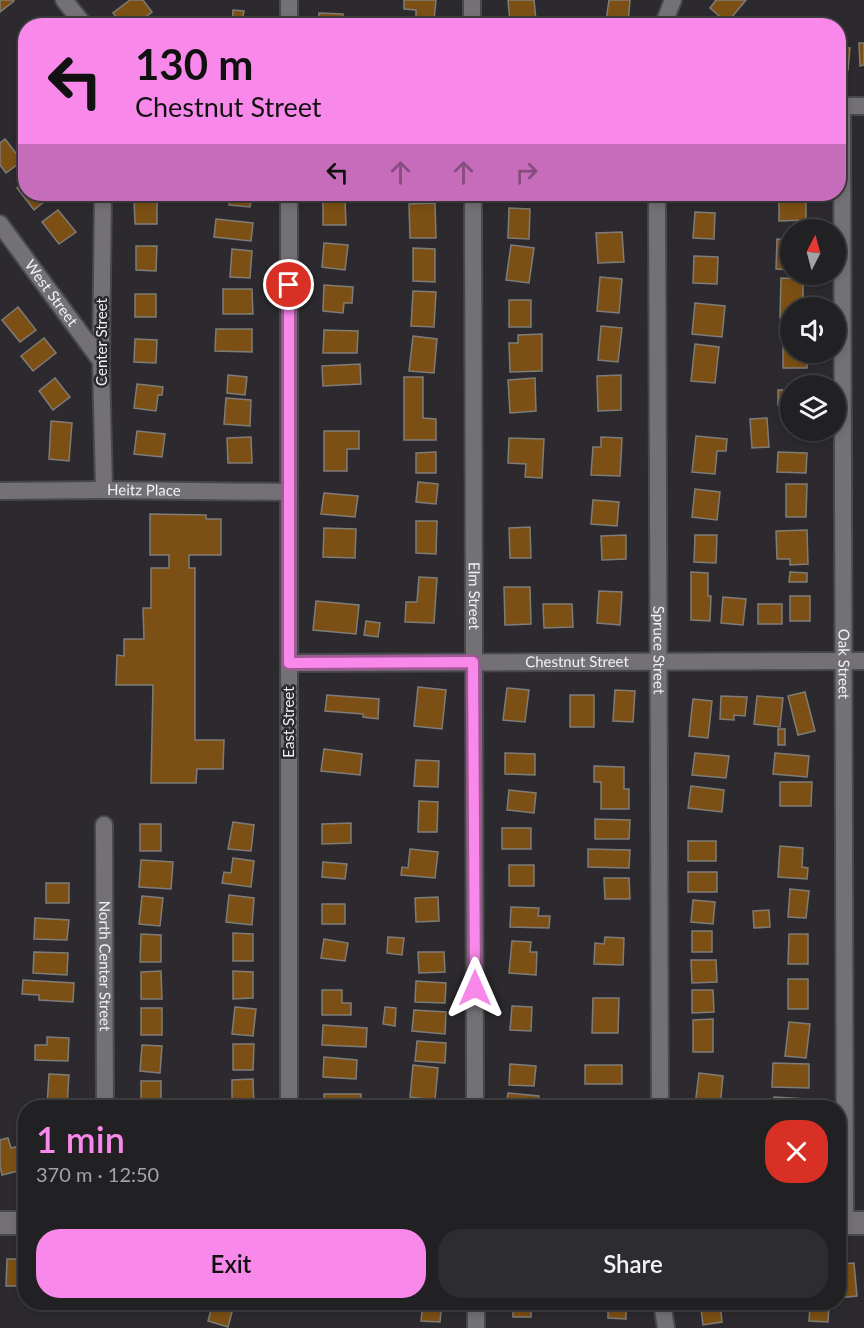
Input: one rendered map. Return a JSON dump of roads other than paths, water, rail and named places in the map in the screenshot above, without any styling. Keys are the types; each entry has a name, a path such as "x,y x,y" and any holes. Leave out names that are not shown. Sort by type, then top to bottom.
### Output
{"main road":[{"path":"0,1223 18,1223"}],"street":[{"path":"64,0 79,18"},
{"path":"289,0 289,18"},
{"path":"472,0 472,18"},
{"path":"666,18 674,0"},
{"path":"846,106 864,106"},
{"name":"Center Street","path":"103,201 101,361 104,490"},
{"name":"East Street","path":"289,201 289,1100"},
{"name":"Elm Street","path":"472,201 475,1100"},
{"name":"Spruce Street","path":"657,201 660,1100"},
{"name":"Oak Street","path":"841,201 849,1223"},
{"name":"West Street","path":"0,225 101,361"},
{"name":"Heitz Place","path":"0,491 289,492"},
{"name":"Chestnut Street","path":"289,663 864,661"},
{"name":"North Center Street","path":"104,825 105,1100"},
{"path":"476,1310 476,1328"},
{"path":"663,1310 666,1328"}]}
